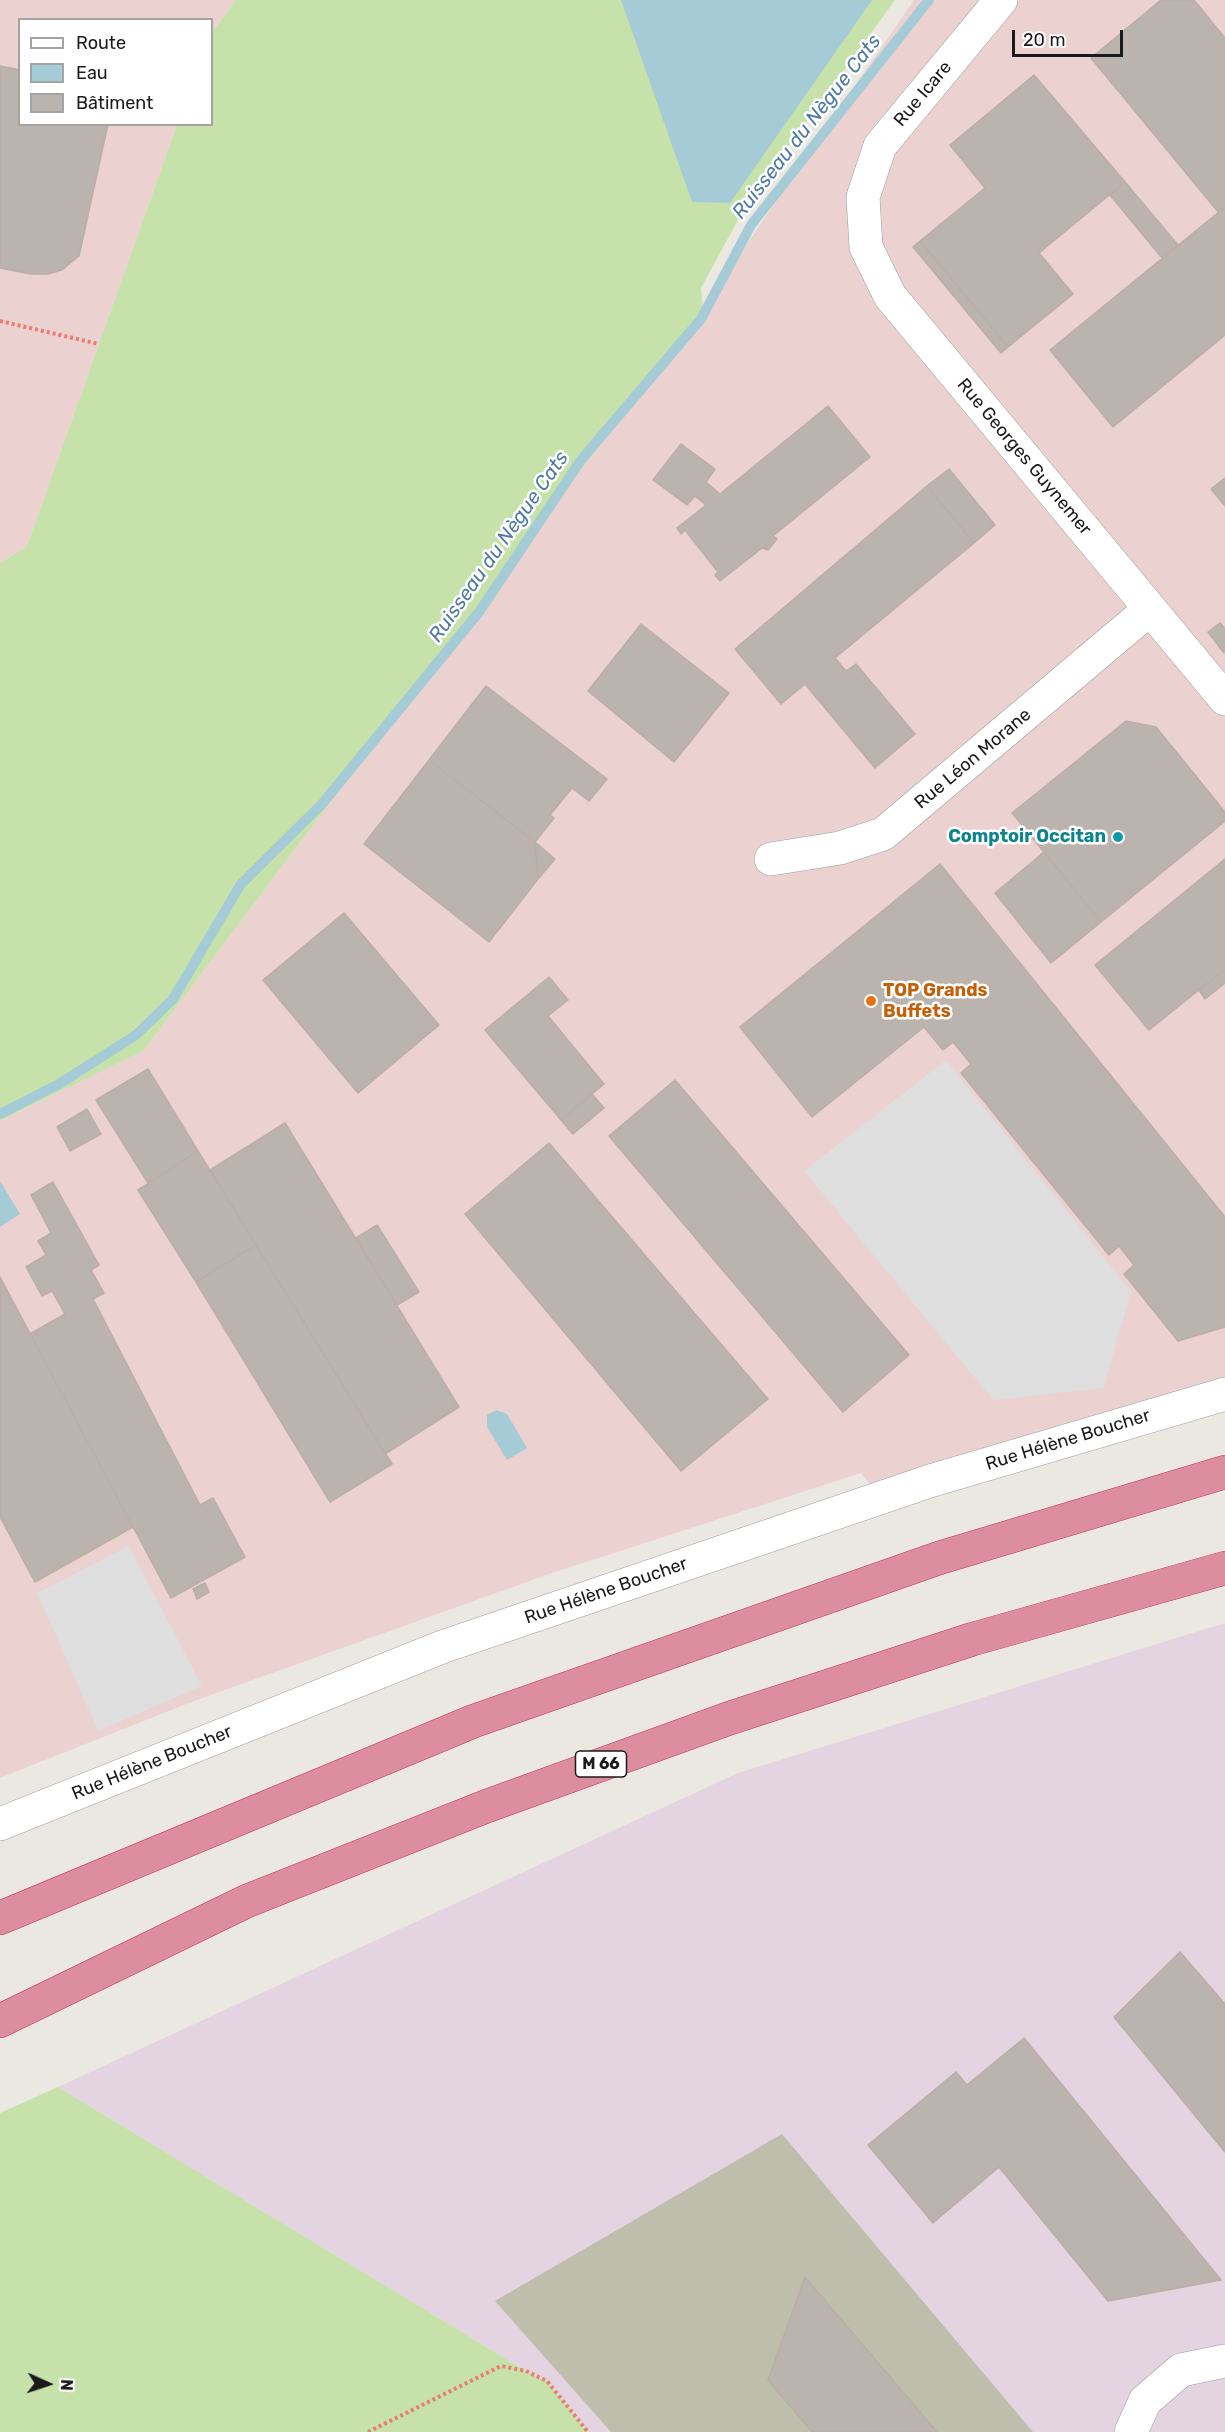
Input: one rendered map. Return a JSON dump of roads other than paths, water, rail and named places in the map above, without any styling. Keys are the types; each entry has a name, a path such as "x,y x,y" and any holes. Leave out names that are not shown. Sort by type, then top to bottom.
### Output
{"highway":[{"path":"0,1918 474,1721 939,1558 1225,1472"},
{"name":"M 66","path":"0,2021 247,1901 487,1806 730,1718 973,1639 1225,1568"}],"street":[{"name":"Rue Icare","path":"863,197 880,146 1001,0"},
{"name":"Rue Georges Guynemer","path":"863,197 866,247 890,296 1225,699"},
{"name":"Rue Léon Morane","path":"771,859 840,848 883,834 1150,609"},
{"name":"Rue Hélène Boucher","path":"0,1824 442,1647 930,1481 1225,1394"},
{"path":"1131,2432 1145,2401 1181,2370 1225,2361"}],"water":[{"path":"621,0 872,0 730,203 692,202"},
{"path":"0,1181 20,1214 0,1227"},
{"path":"496,1410 507,1414 527,1448 507,1460 487,1427 487,1415"}],"waterway":[{"name":"Ruisseau du Nègue Cats","path":"0,1114 59,1084 136,1035 173,999 241,884 322,804 479,612 581,460 701,319 751,225 929,0"}],"place":[{"name":"Comptoir Occitan","path":"1118,837"},
{"name":"TOP Grands Buffets","path":"871,1001"}]}
